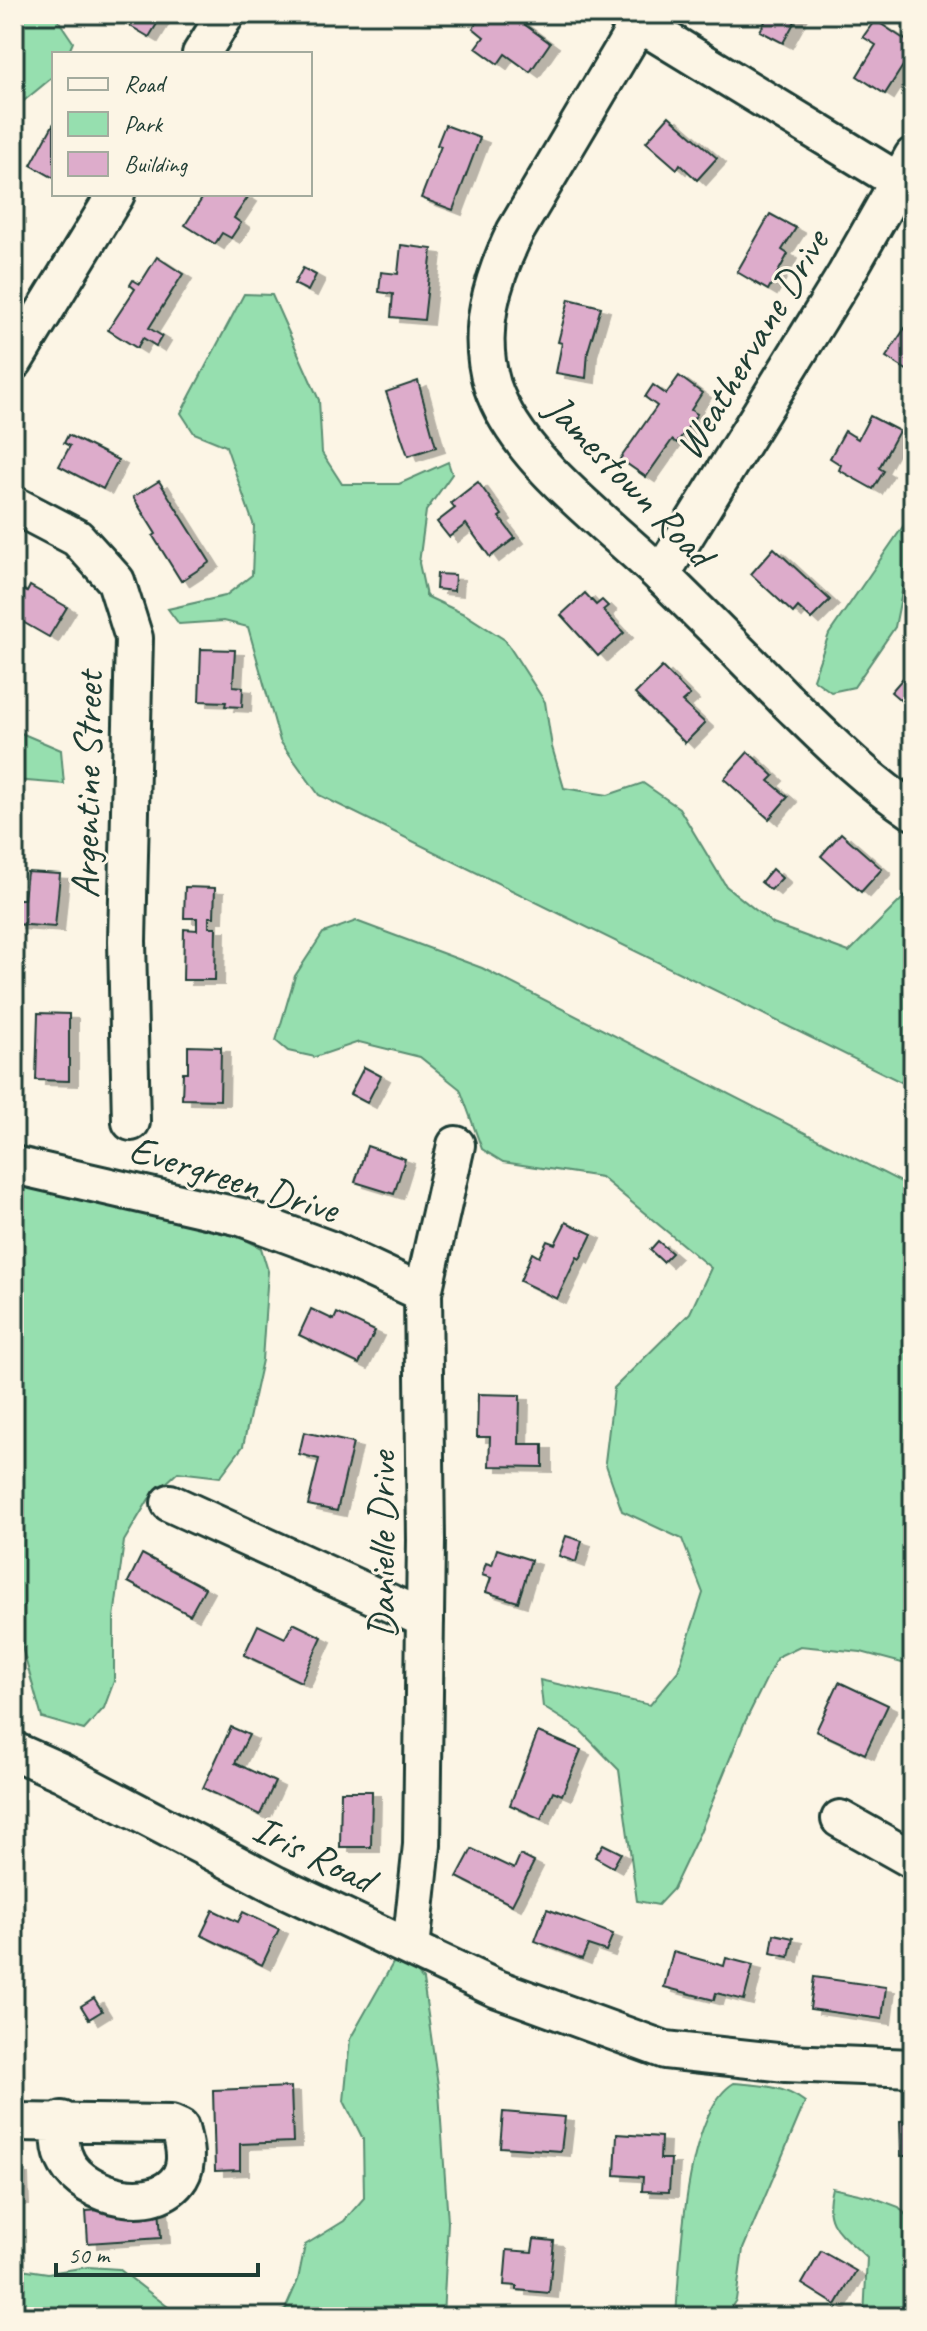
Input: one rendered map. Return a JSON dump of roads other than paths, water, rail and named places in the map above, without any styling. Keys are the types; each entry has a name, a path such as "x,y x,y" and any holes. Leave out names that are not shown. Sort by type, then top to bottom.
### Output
{"street":[{"path":"202,52 226,14"},
{"path":"636,17 906,169"},
{"name":"Jamestown Road","path":"636,17 515,232 493,283 486,329 492,383 517,435 547,469 661,575 849,762 913,811"},
{"name":"Weathervane Drive","path":"661,575 845,276 906,169"},
{"path":"14,361 115,196"},
{"name":"Argentine Street","path":"14,505 77,538 116,581 134,638 127,941 131,1122"},
{"name":"Danielle Drive","path":"411,1948 422,1845 425,1619 423,1293 456,1145"},
{"name":"Evergreen Drive","path":"14,1165 241,1217 333,1251 423,1293"},
{"path":"170,1503 425,1619"},
{"name":"Iris Road","path":"14,1751 61,1772 276,1885 495,1988 665,2050 786,2063 913,2068"},
{"path":"840,1819 913,1860"},
{"path":"14,2122 62,2120"}]}
